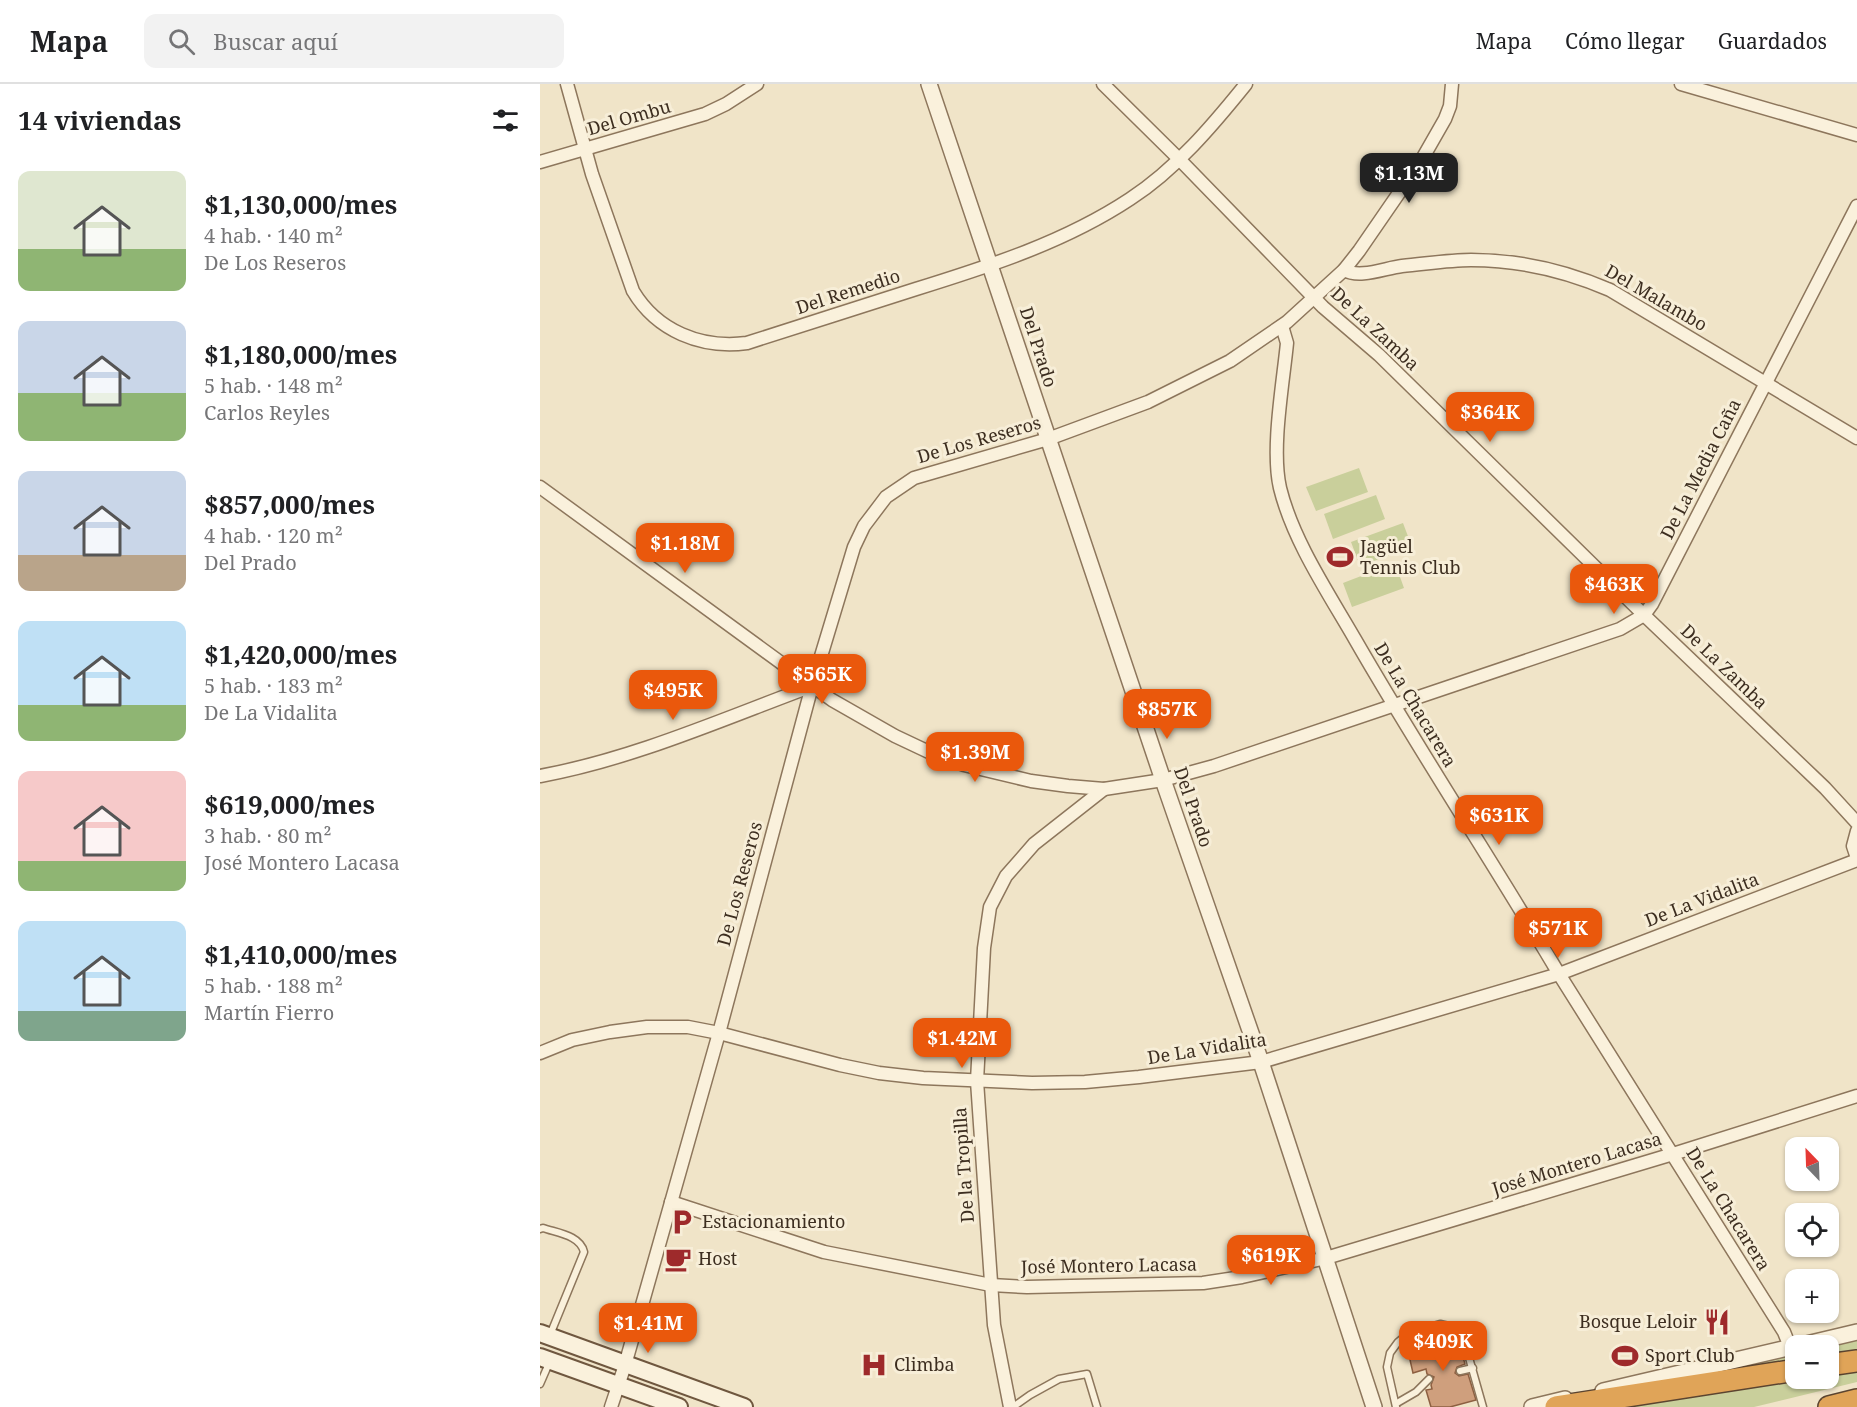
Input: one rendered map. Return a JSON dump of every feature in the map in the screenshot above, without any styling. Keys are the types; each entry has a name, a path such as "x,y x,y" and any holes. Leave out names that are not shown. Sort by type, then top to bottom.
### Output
{"highway":[{"path":"1839,1363 1857,1361"},
{"path":"1557,1407 1785,1372"},
{"path":"1829,1407 1857,1400"}],"main road":[{"path":"545,1334 744,1407"},
{"path":"545,1359 679,1407"}],"street":[{"name":"Del Remedio","path":"567,84 585,149 633,291 648,313 669,328 698,341 723,345 747,343 990,266 1038,247 1096,219 1132,198 1179,159 1205,133 1246,84"},
{"name":"Del Ombu","path":"540,162 705,114 726,104 757,84"},
{"name":"Del Prado","path":"929,84 1163,780 1261,1062 1374,1407"},
{"name":"De La Zamba","path":"1102,84 1314,297 1379,355 1644,615 1825,788 1857,823"},
{"name":"De Los Reseros","path":"611,1407 719,1033 812,686 854,547 864,526 886,497 915,478 1048,439 1148,402 1230,361 1282,326 1344,270 1359,251 1421,160 1445,119 1450,106 1452,84"},
{"path":"1681,84 1857,135"},
{"name":"De La Media Caña","path":"1104,789 1163,780 1214,766 1620,629 1644,615 1652,604 1857,206"},
{"name":"Del Malambo","path":"1344,270 1357,274 1400,266 1471,260 1534,266 1566,273 1610,290 1857,438"},
{"name":"De La Chacarera","path":"1282,326 1287,343 1277,467 1286,507 1321,580 1394,707 1786,1335"},
{"path":"540,486 812,686 895,736 964,765 1031,781 1104,789"},
{"path":"540,776 652,745 812,686"},
{"name":"De la Tropilla","path":"1011,1407 998,1353 977,1081 984,948 990,907 1006,876 1034,844 1104,789"},
{"path":"1857,831 1853,846 1857,859"},
{"name":"De La Vidalita","path":"540,1053 572,1040 610,1032 647,1027 688,1027 879,1073 977,1081 1032,1083 1095,1081 1261,1062 1559,974 1857,859"},
{"name":"José Montero Lacasa","path":"671,1202 824,1252 991,1285 1027,1287 1203,1282 1242,1277 1326,1258 1857,1096"},
{"path":"1839,1336 1857,1332"},
{"path":"1532,1407 1785,1348"}],"lane":[{"path":"540,1229 577,1239 584,1252 545,1334"},
{"path":"1429,1379 1416,1392 1396,1405 1387,1367 1390,1353 1409,1333 1440,1324 1454,1327 1462,1333 1483,1407"},
{"path":"540,1384 545,1359"},
{"path":"1460,1371 1473,1368"},
{"path":"1011,1407 1059,1379 1087,1374 1097,1407"}],"green space":[{"path":"1359,468 1368,492 1316,511 1306,487"},
{"path":"1376,495 1385,519 1333,539 1324,514"},
{"path":"1403,523 1412,547 1360,566 1351,542"},
{"path":"1395,563 1404,588 1352,607 1343,583"},
{"path":"1857,1339 1857,1352 1839,1355 1839,1344"},
{"path":"1785,1355 1785,1364 1714,1375 1715,1371"},
{"path":"1857,1365 1857,1382 1839,1386 1839,1368"},
{"path":"1785,1380 1785,1389 1828,1389 1754,1407 1598,1407"}],"building":[{"path":"1457,1336 1465,1364 1457,1367 1455,1373 1459,1376 1468,1374 1476,1400 1450,1407 1431,1407 1426,1390 1432,1389 1434,1377 1427,1374 1426,1369 1413,1373 1408,1351 1418,1349 1418,1346"}],"place":[{"name":"Jagüel Tennis Club","path":"1340,557"},
{"name":"Estacionamiento","path":"682,1222"},
{"name":"Host","path":"678,1259"},
{"name":"Bosque Leloir","path":"1717,1322"},
{"name":"Sport Club","path":"1625,1356"},
{"name":"Climba","path":"874,1365"}]}
